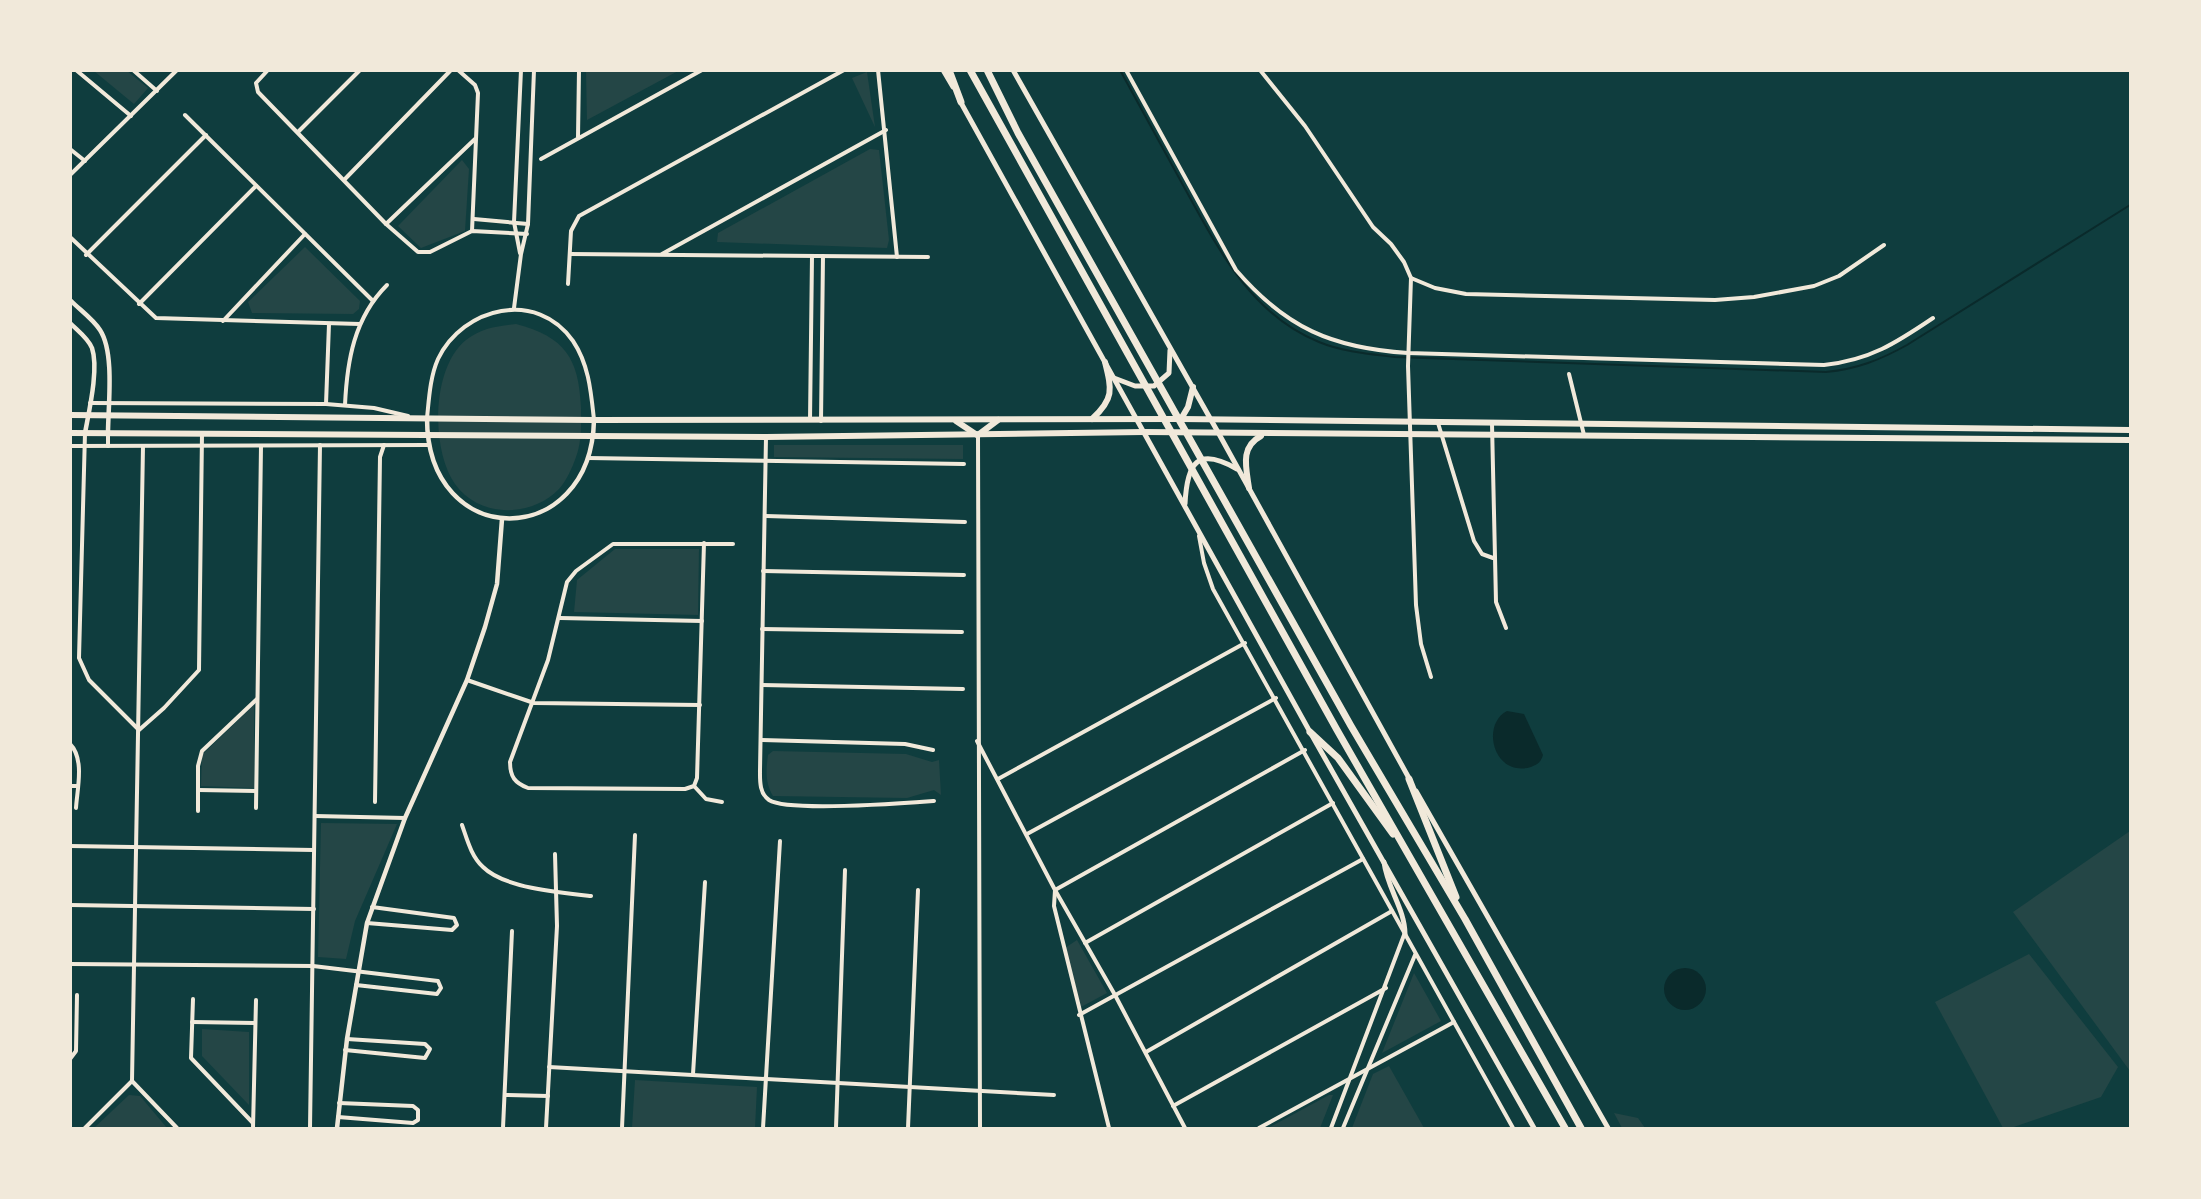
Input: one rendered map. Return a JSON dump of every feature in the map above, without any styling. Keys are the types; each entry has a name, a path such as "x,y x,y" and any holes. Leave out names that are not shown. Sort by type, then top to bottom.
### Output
{"highway":[{"path":"949,70 961,102"},
{"path":"970,70 1337,730 1565,1128"},
{"path":"988,72 1018,133 1351,726 1465,919 1581,1128"},
{"path":"1310,732 1338,758 1415,864"},
{"path":"1409,779 1465,919"}],"main road":[{"path":"943,70 1310,732 1534,1128"},
{"path":"1013,70 1219,434 1409,779 1608,1128"},
{"path":"1114,378 1135,387 1154,386 1168,373 1170,348"},
{"path":"1092,419 1105,408 1110,396 1105,362"},
{"path":"1181,419 1188,407 1192,387"},
{"path":"70,415 810,421 1181,419 2130,430"},
{"path":"954,420 978,436"},
{"path":"978,436 998,420"},
{"path":"70,433 766,437 978,436 1144,432 2130,440"},
{"path":"1249,488 1245,462 1247,448 1264,434"},
{"path":"1185,506 1187,475 1198,461 1212,458 1239,470"},
{"path":"1383,858 1388,884 1404,920 1405,934"}],"street":[{"path":"76,70 131,116"},
{"path":"133,70 157,91"},
{"path":"70,176 177,70"},
{"path":"268,70 256,83 256,89 386,224 421,254 472,231 527,234"},
{"path":"345,179 451,70"},
{"path":"458,70 477,88 472,231"},
{"path":"521,70 514,222 521,254"},
{"path":"514,308 521,254 528,224 534,70"},
{"path":"578,138 579,70"},
{"path":"541,159 702,70"},
{"path":"568,284 571,231 579,216 844,70"},
{"path":"878,70 886,130 897,257"},
{"path":"1126,70 1236,270 1259,297 1307,331 1339,344 1371,351 1408,354 1824,365 1851,362 1871,356 1934,318"},
{"path":"1260,70 1305,126 1373,227 1391,244 1404,262 1411,278 1408,366 1416,605 1421,644 1431,676"},
{"path":"298,132 358,71"},
{"path":"185,115 373,301"},
{"path":"662,255 886,130"},
{"path":"86,255 206,135"},
{"path":"386,224 475,139"},
{"path":"70,149 85,161"},
{"path":"139,304 256,186"},
{"path":"474,219 528,224"},
{"path":"223,321 305,234"},
{"path":"70,237 86,255 156,318 360,324"},
{"path":"1411,278 1435,288 1459,293 1715,300 1794,291 1814,286 1847,271 1884,245"},
{"path":"570,254 928,257"},
{"path":"810,421 813,256"},
{"path":"821,421 822,256"},
{"path":"345,405 347,367 360,324 373,301 387,285"},
{"path":"812,296 822,296"},
{"path":"70,300 100,329 105,339 108,354 108,446"},
{"path":"514,308 545,316 572,340 588,375 594,420 588,458 582,473 571,488 547,510 531,517 502,519 484,515 453,495 442,480 429,445 427,418 433,374 448,344 477,319 514,308"},
{"path":"70,323 85,337 92,348 94,361 83,446 79,658 89,680 139,730"},
{"path":"326,405 329,324"},
{"path":"1569,374 1585,436"},
{"path":"90,403 345,405 418,418"},
{"path":"1438,423 1474,540 1482,554 1493,558"},
{"path":"1492,424 1493,558 1496,602 1506,628"},
{"path":"139,730 164,708 199,670 202,433"},
{"path":"978,436 977,740 980,1128"},
{"path":"766,437 760,786 768,799 780,804 856,806 934,801"},
{"path":"309,1128 320,445"},
{"path":"375,802 380,457 384,445"},
{"path":"70,446 429,445"},
{"path":"85,1128 132,1081 143,446"},
{"path":"256,808 261,446"},
{"path":"588,458 964,464"},
{"path":"766,516 965,522"},
{"path":"337,1128 345,1050 358,971 372,907 405,818 467,680 497,584 502,519"},
{"path":"1199,532 1208,577 1513,1128"},
{"path":"694,786 697,778 704,543"},
{"path":"694,786 685,789 528,788 517,783 510,773 510,762 534,703 560,618 567,582 576,571 613,544 733,544"},
{"path":"763,572 964,575"},
{"path":"560,618 702,621"},
{"path":"762,629 963,632"},
{"path":"998,779 1245,643"},
{"path":"467,680 534,703 700,705"},
{"path":"762,685 963,689"},
{"path":"198,811 198,766 202,751 258,698"},
{"path":"1027,834 1276,698"},
{"path":"761,740 905,744 933,750"},
{"path":"977,740 1055,890 1115,995 1185,1128"},
{"path":"70,744 78,756 76,808"},
{"path":"1055,890 1305,750"},
{"path":"70,786 77,786"},
{"path":"694,786 706,799 722,802"},
{"path":"198,790 256,791"},
{"path":"1085,944 1333,803"},
{"path":"315,816 405,818"},
{"path":"462,825 472,852 482,866 494,876 558,892 591,896"},
{"path":"622,1128 635,835"},
{"path":"763,1128 780,841"},
{"path":"70,846 314,850"},
{"path":"546,1128 558,892 555,854"},
{"path":"1079,1015 1364,860"},
{"path":"836,1128 845,870"},
{"path":"693,1074 705,882"},
{"path":"908,1128 918,890"},
{"path":"1055,890 1054,906 1079,1015 1109,1128"},
{"path":"70,905 314,909"},
{"path":"368,923 452,930 457,926 454,918 372,907"},
{"path":"1146,1052 1392,911"},
{"path":"503,1128 512,931"},
{"path":"1331,1128 1405,934"},
{"path":"1343,1128 1416,954"},
{"path":"70,964 313,966 438,981 441,987 437,994 356,985"},
{"path":"1173,1106 1386,988"},
{"path":"70,1059 76,1051 77,995"},
{"path":"193,999 190,1052 193,1063 253,1126"},
{"path":"253,1126 256,1000"},
{"path":"70,1020 76,1020"},
{"path":"192,1022 255,1023"},
{"path":"1259,1128 1454,1022"},
{"path":"345,1050 425,1058 430,1049 425,1044 347,1039"},
{"path":"549,1067 910,1085 1054,1095"},
{"path":"132,1081 177,1128"},
{"path":"505,1095 548,1096"},
{"path":"338,1117 413,1123 418,1120 419,1115 418,1110 413,1106 339,1103"}],"shaded area":[{"path":"94,71 127,71 148,88 134,104"},
{"path":"586,71 678,71 587,120"},
{"path":"867,72 875,127 852,78"},
{"path":"870,149 879,150 889,240 887,248 717,242 718,233"},
{"path":"462,160 469,169 465,231 421,248 398,226"},
{"path":"305,247 360,301 359,309 353,314 252,313 248,302"},
{"path":"516,324 547,336 566,352 577,376 580,391 581,433 574,461 567,478 559,489 547,499 534,505 506,510 477,503 455,484 447,469 442,451 438,410 446,370 454,353 466,340 484,330"},
{"path":"774,445 963,445 963,459 774,457"},
{"path":"615,549 699,549 698,615 574,612 577,580"},
{"path":"254,705 254,788 201,786 202,755"},
{"path":"1507,711 1524,714 1543,755 1537,764 1531,767 1518,768 1508,765 1500,758 1495,748 1494,727"},
{"path":"773,751 906,754 932,762 939,760 941,795 934,790 907,798 773,796 767,781 767,771 768,755"},
{"path":"321,823 397,824 355,921 346,959 318,957"},
{"path":"2130,831 2130,1071 2013,912"},
{"path":"1077,940 1107,993 1081,1007 1065,948"},
{"path":"2029,954 2118,1067 2101,1097 2011,1128 2003,1128 1935,1002"},
{"path":"1685,968 1700,974 1706,989 1700,1004 1685,1010 1670,1004 1664,989 1670,974"},
{"path":"1414,973 1441,1021 1382,1053"},
{"path":"202,1029 249,1032 249,1105 202,1056"},
{"path":"1389,1066 1424,1128 1352,1128 1373,1074"},
{"path":"635,1080 757,1087 755,1128 632,1128"},
{"path":"129,1095 140,1096 167,1128 94,1128"},
{"path":"1329,1095 1333,1095 1320,1128 1268,1128"},
{"path":"1614,1113 1638,1118 1645,1128 1622,1128"}],"waterway":[{"path":"1120,70 1223,255 1255,297 1295,330 1319,342 1366,354 1395,357 1826,372 1848,369 1878,359 1907,345 2130,205"}]}
